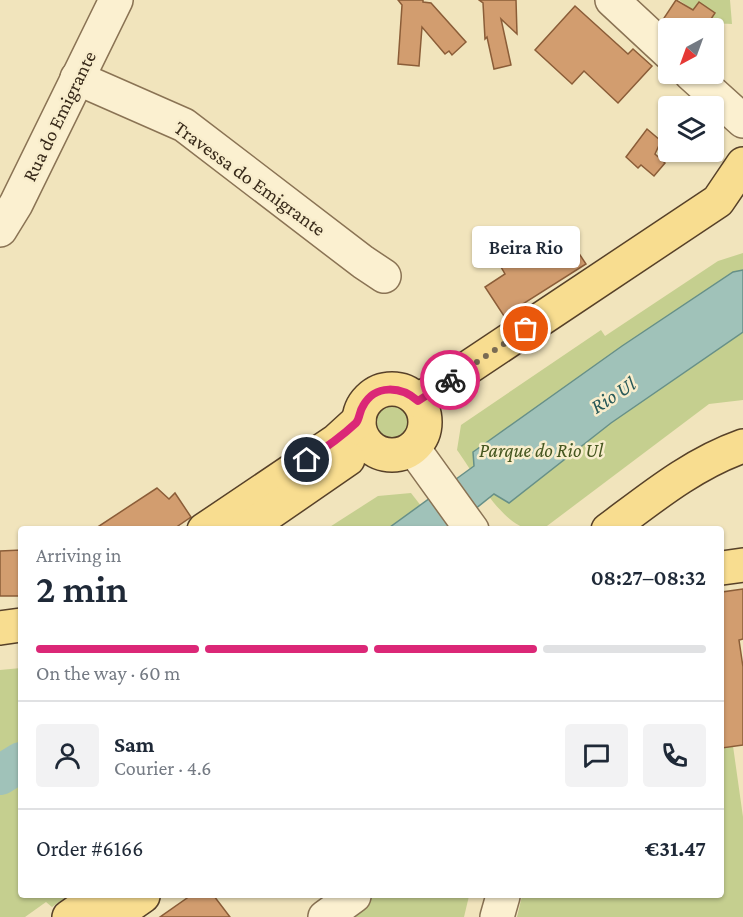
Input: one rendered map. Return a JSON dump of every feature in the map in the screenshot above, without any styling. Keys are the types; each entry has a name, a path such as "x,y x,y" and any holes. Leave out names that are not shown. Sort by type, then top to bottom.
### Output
{"main road":[{"path":"418,401 730,200 743,164"},
{"path":"399,389 418,401 425,421 424,431 413,448 403,453 382,454 365,434 361,409 367,399 377,392 399,389"},
{"path":"210,526 336,441 365,434"},
{"path":"251,526 349,458 365,434"},
{"path":"614,526 681,477 718,455 743,446"},
{"path":"724,568 743,565"},
{"path":"0,628 18,625"},
{"path":"0,649 18,647"},
{"path":"69,917 96,898"},
{"path":"113,917 140,898"}],"street":[{"name":"Rua do Emigrante","path":"0,230 16,204 116,0"},
{"path":"612,0 658,43"},
{"name":"Travessa do Emigrante","path":"77,78 184,125 384,276"},
{"path":"703,84 743,122"},
{"path":"413,448 469,526"},
{"path":"324,917 351,898"},
{"path":"497,917 502,898"}],"green space":[{"path":"679,0 730,0 732,24 724,24 724,18 712,18 715,13 699,2 693,10"},
{"name":"Parque do Rio Ul","path":"743,253 743,400 709,404 547,526 522,526 508,518 488,496 457,450 461,425 601,330 605,336 718,261"},
{"path":"393,400 401,401 407,406 412,412 412,428 407,434 401,439 393,440 385,439 379,434 374,428 373,420 374,412 379,406 385,401"},
{"path":"411,493 437,526 331,526 378,496"},
{"path":"18,668 18,898 65,898 52,907 46,902 25,917 0,917 0,670"},
{"path":"733,746 743,817 743,917 517,917 522,898 724,898 724,748"},
{"path":"369,898 469,898 464,917 343,917"}],"water":[{"path":"743,270 743,332 611,423 509,503 494,494 454,526 392,526 474,466 473,452 622,346 733,272"}],"building":[{"path":"398,0 423,0 423,2 431,3 466,42 452,55 449,51 445,54 422,27 419,66 398,64 402,5"},
{"path":"479,0 516,0 517,34 501,19 511,65 494,69 487,37 485,39 483,3"},
{"path":"676,0 693,10 699,2 715,13 712,18 664,18"},
{"path":"575,6 628,54 633,49 652,66 618,103 584,71 572,84 535,50"},
{"path":"647,129 658,138 655,154 658,157 658,162 665,163 654,176 641,165 638,168 626,157"},
{"path":"562,228 586,264 504,316 485,287 505,274 501,267"},
{"path":"157,488 169,499 175,493 191,517 178,526 99,526"},
{"path":"18,550 18,596 0,596 0,551"},
{"path":"743,589 743,639 739,640 743,667 743,745 724,748 724,592"},
{"path":"187,898 216,898 230,917 160,917"}],"waterway":[{"name":"Rio Ul","path":"0,775 18,764"}],"way so far":[{"path":"450,380 526,329"}],"place":[{"name":"Beira Rio","path":"526,329"}],"route":[{"path":"307,460 336,441 359,420 361,409 367,399 377,392 399,389 418,401 450,380"}]}
